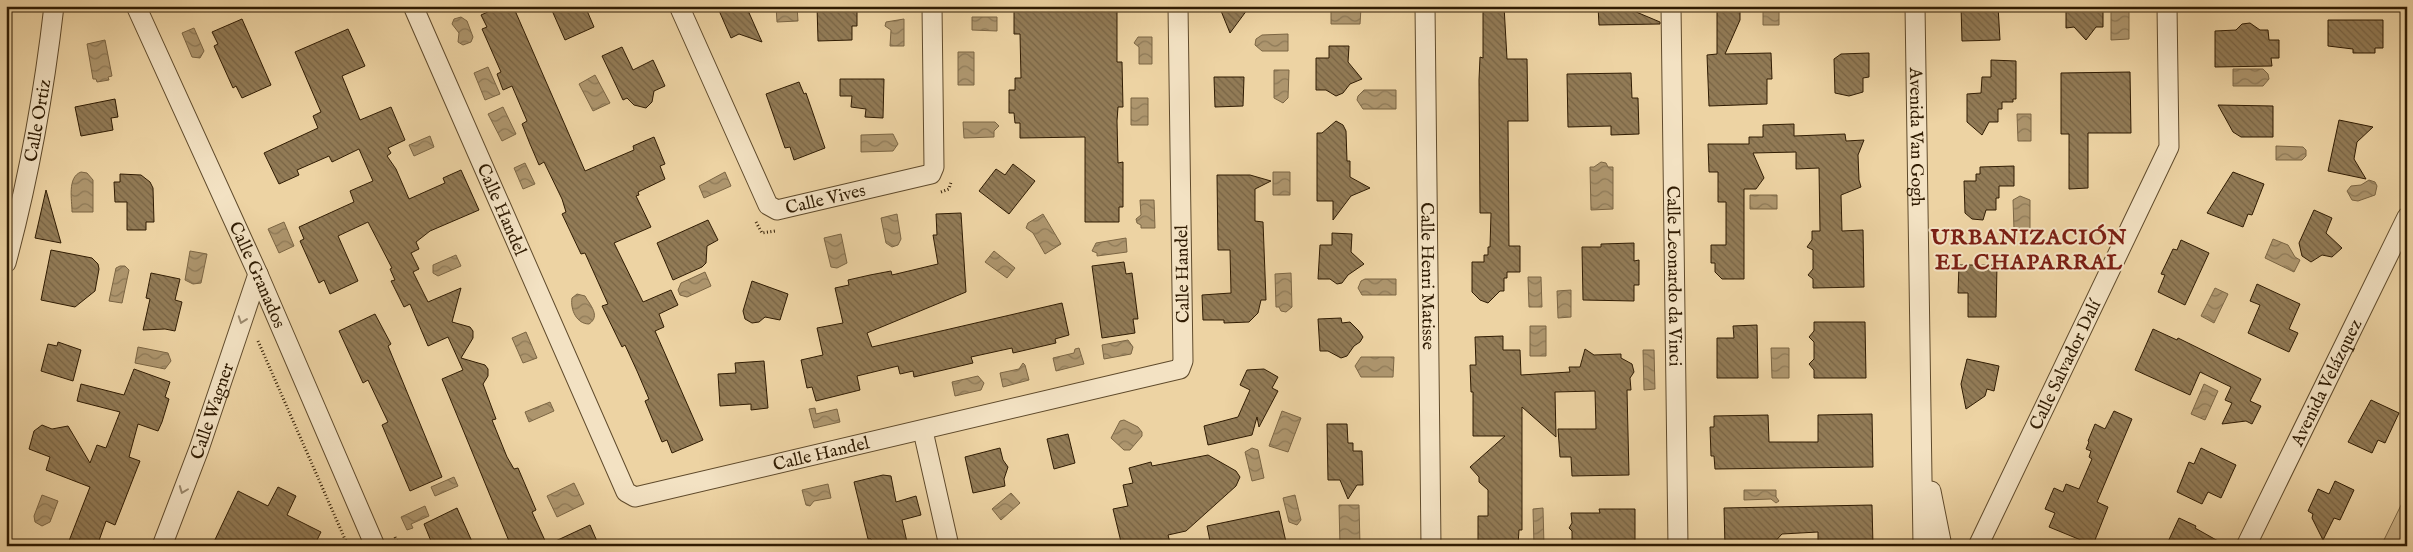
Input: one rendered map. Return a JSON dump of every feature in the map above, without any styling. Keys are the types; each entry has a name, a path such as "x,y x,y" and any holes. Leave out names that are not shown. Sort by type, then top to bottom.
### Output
{"street":[{"name":"Calle Ortiz","path":"6,263 32,159 44,91 54,6"},
{"name":"Calle Granados","path":"136,6 258,274 375,546"},
{"name":"Calle Handel","path":"413,6 629,496 637,497 1175,371 1182,366 1178,6"},
{"name":"Calle Vives","path":"680,6 768,204 776,210 931,174 934,167 932,6"},
{"name":"Calle Henri Matisse","path":"1425,6 1431,546"},
{"name":"Calle Leonardo da Vinci","path":"1671,6 1678,546"},
{"name":"Avenida Van Gogh","path":"1915,6 1923,546"},
{"name":"Calle Salvador Dalí","path":"1978,546 2169,147 2168,6"},
{"name":"Avenida Velázquez","path":"2246,546 2407,217"},
{"name":"Calle Wagner","path":"162,546 199,449 258,274"},
{"path":"923,431 949,546"},
{"name":"Avenida Van Gogh","path":"1922,448 1942,546"}],"path":[{"path":"938,193 949,189 951,175"},
{"path":"761,232 764,234 784,229"},
{"path":"254,344 256,340 258,341 348,546"}],"shaded area":[{"path":"2407,493 2407,546 2381,546 2405,497"}],"water":[{"path":"776,6 797,6 798,21 777,22"},
{"path":"1763,6 1779,6 1779,25 1763,25"},
{"path":"1331,8 1361,8 1360,24 1331,24"},
{"path":"2111,10 2129,10 2129,39 2111,40"},
{"path":"461,17 467,21 473,37 471,42 463,45 458,42 459,33 452,24 454,19"},
{"path":"972,17 997,17 997,31 972,30"},
{"path":"904,19 904,46 890,46 891,30 885,26 886,22"},
{"path":"194,28 204,51 200,58 192,57 182,33"},
{"path":"1288,34 1288,51 1262,51 1255,45 1256,39 1262,35"},
{"path":"1138,37 1152,37 1152,64 1139,64 1139,47 1134,43"},
{"path":"105,40 112,76 108,77 109,80 97,82 96,79 93,79 87,44"},
{"path":"958,52 974,52 974,85 958,85"},
{"path":"488,67 500,94 485,100 474,73"},
{"path":"2233,69 2263,69 2268,74 2269,79 2263,86 2233,86"},
{"path":"1274,70 1289,70 1288,98 1283,103 1274,98"},
{"path":"595,75 610,103 593,111 579,84"},
{"path":"1364,90 1396,90 1396,109 1363,109 1357,100"},
{"path":"1131,98 1148,98 1148,125 1131,125"},
{"path":"503,107 516,134 502,141 488,114"},
{"path":"2017,114 2031,114 2031,141 2018,141"},
{"path":"963,122 995,122 999,126 994,131 994,137 964,138"},
{"path":"893,134 898,144 893,151 861,152 861,135"},
{"path":"430,136 434,147 414,156 409,145"},
{"path":"2276,146 2303,147 2306,150 2306,156 2302,160 2276,160"},
{"path":"1601,162 1606,163 1608,167 1613,167 1613,209 1591,210 1590,167 1594,167"},
{"path":"525,163 535,184 523,189 514,168"},
{"path":"81,172 87,173 93,180 93,212 72,212 72,184"},
{"path":"725,172 731,186 704,198 699,186"},
{"path":"1273,172 1290,172 1290,195 1273,195"},
{"path":"2369,180 2375,182 2377,186 2375,195 2358,201 2352,200 2347,191 2351,186 2361,185"},
{"path":"1750,195 1777,195 1777,209 1750,209"},
{"path":"2020,196 2030,200 2030,230 2014,230 2013,200"},
{"path":"1140,200 1154,200 1155,228 1141,228 1141,225 1137,223 1136,219 1141,215"},
{"path":"897,214 901,239 898,245 892,247 886,243 881,218"},
{"path":"1043,214 1061,244 1045,254 1033,233 1026,228 1028,223"},
{"path":"284,222 294,246 279,253 268,229"},
{"path":"841,234 847,263 837,268 831,267 824,238"},
{"path":"1126,238 1127,252 1097,256 1097,253 1092,251 1096,243"},
{"path":"2273,239 2288,245 2295,257 2300,260 2294,272 2265,258"},
{"path":"190,251 207,254 201,283 193,284 185,280"},
{"path":"994,251 1015,268 1007,278 985,262"},
{"path":"456,255 461,266 438,276 433,273 433,265"},
{"path":"125,266 129,270 122,303 109,301 116,268"},
{"path":"705,272 711,286 687,297 680,295 678,290 681,283"},
{"path":"1291,273 1292,307 1286,312 1276,307 1275,274"},
{"path":"1528,277 1541,277 1542,307 1529,307"},
{"path":"1365,279 1396,279 1396,295 1362,295 1358,288 1361,281"},
{"path":"2215,288 2228,294 2214,323 2201,316"},
{"path":"1571,290 1571,317 1558,318 1557,291"},
{"path":"577,294 585,296 593,310 594,318 589,324 581,322 573,312 572,298"},
{"path":"1530,326 1546,326 1546,356 1530,356"},
{"path":"526,332 537,358 523,363 512,338"},
{"path":"1128,340 1133,347 1131,354 1104,359 1102,345"},
{"path":"138,347 168,353 171,361 165,369 135,363"},
{"path":"1079,348 1084,364 1056,371 1053,358 1074,353 1075,349"},
{"path":"1771,348 1789,348 1789,378 1772,378"},
{"path":"1643,350 1654,350 1655,389 1644,390"},
{"path":"1361,357 1394,357 1393,377 1361,377 1355,366"},
{"path":"1023,363 1029,380 1003,387 1000,373 1019,369"},
{"path":"978,376 984,383 981,390 955,396 952,382"},
{"path":"2204,384 2218,391 2205,420 2191,414"},
{"path":"550,402 554,411 529,422 525,412"},
{"path":"815,408 816,414 837,409 840,422 814,428 809,409"},
{"path":"1282,411 1301,418 1288,452 1269,446"},
{"path":"1124,420 1138,427 1142,432 1142,436 1130,450 1124,450 1111,438 1120,421"},
{"path":"1252,448 1258,450 1264,478 1252,481 1245,452"},
{"path":"454,477 458,486 435,496 431,487"},
{"path":"574,483 584,504 557,517 547,496"},
{"path":"828,484 831,498 814,501 810,506 806,505 802,490"},
{"path":"1744,490 1776,490 1776,497 1779,501 1776,503 1771,499 1744,500"},
{"path":"1011,493 1020,503 1001,520 992,509"},
{"path":"42,495 58,501 50,522 42,526 35,522 34,516"},
{"path":"1295,495 1301,520 1297,525 1289,522 1283,498"},
{"path":"1339,505 1359,505 1360,546 1340,546"},
{"path":"425,506 429,516 411,524 413,528 407,530 401,517"},
{"path":"1543,508 1544,546 1534,546 1533,509"}],"building":[{"path":"501,6 513,6 585,171 634,150 633,146 654,137 665,164 660,166 665,179 638,192 639,195 636,196 651,227 614,243 643,302 671,290 678,305 659,314 664,327 655,331 703,440 672,453 667,440 662,442 645,401 649,399 637,371 625,345 622,347 602,306 608,304 585,253 581,254 562,214 566,212 562,199 544,162 539,165 530,144 522,124 527,121 512,86 503,90 497,74 501,72 482,29 487,27 481,15"},
{"path":"550,6 585,6 594,27 565,40"},
{"path":"717,6 746,6 762,42 739,34 731,38"},
{"path":"817,6 857,6 857,26 852,26 852,40 818,41"},
{"path":"1014,6 1117,6 1117,62 1122,62 1123,107 1118,107 1117,121 1118,163 1123,162 1123,207 1119,207 1119,222 1085,222 1085,137 1020,138 1020,123 1015,123 1014,113 1009,113 1009,90 1015,90 1015,78 1021,78 1020,34 1014,34"},
{"path":"1219,6 1250,6 1230,33"},
{"path":"1483,6 1504,6 1507,59 1527,59 1528,121 1508,121 1509,246 1520,246 1520,272 1507,272 1507,278 1504,278 1504,291 1500,291 1488,303 1480,300 1472,292 1472,262 1484,262 1484,255 1488,255 1488,247 1490,247 1491,213 1480,213 1479,80 1480,57 1483,58"},
{"path":"1598,6 1622,6 1660,22 1660,24 1599,25"},
{"path":"1717,6 1740,6 1740,20 1725,54 1771,53 1772,79 1767,79 1767,104 1709,106 1707,55 1717,54"},
{"path":"1961,6 1998,6 2000,40 1962,41"},
{"path":"2066,6 2103,6 2103,27 2096,27 2086,40 2074,27 2066,28"},
{"path":"242,19 271,85 242,98 236,86 233,88 214,46 218,44 212,32"},
{"path":"2328,20 2383,20 2383,48 2375,48 2375,53 2353,53 2353,49 2328,46"},
{"path":"2250,23 2260,30 2268,30 2269,40 2279,40 2279,58 2271,58 2272,66 2215,67 2215,31 2236,30 2242,24"},
{"path":"348,29 365,66 342,76 360,120 391,107 405,140 388,148 391,153 387,156 396,169 409,199 445,183 443,178 461,170 479,210 430,231 416,242 419,249 411,253 419,269 413,272 428,302 461,288 452,322 470,327 473,331 473,338 461,358 485,365 488,369 488,376 483,384 496,419 492,420 507,457 514,469 518,468 536,510 532,512 547,545 590,525 599,546 511,546 442,379 463,370 448,337 428,346 410,304 404,307 391,281 395,280 390,269 392,268 368,222 338,236 358,281 330,294 324,280 319,283 300,241 304,239 299,227 354,202 350,191 373,181 359,149 332,162 329,156 297,170 299,175 279,184 264,153 318,128 313,116 321,112 295,52"},
{"path":"1329,46 1349,46 1348,62 1362,79 1350,84 1343,93 1336,96 1326,90 1316,90 1316,58 1329,58"},
{"path":"622,47 633,70 653,60 665,86 654,91 652,102 646,108 634,105 627,98 623,100 602,56"},
{"path":"1869,53 1869,77 1863,78 1863,92 1849,96 1835,93 1834,59 1841,54"},
{"path":"1991,60 2016,61 2016,99 2013,99 2013,102 2002,102 2002,109 1998,109 1998,122 1989,122 1982,135 1967,122 1967,94 1981,93 1982,77 1991,77"},
{"path":"2130,72 2131,133 2088,133 2088,188 2069,189 2069,134 2061,134 2061,73"},
{"path":"1631,73 1632,98 1638,98 1639,134 1611,135 1611,126 1568,127 1567,74"},
{"path":"1214,77 1244,77 1243,106 1215,107"},
{"path":"840,79 884,79 883,118 865,117 866,109 851,107 852,96 840,96"},
{"path":"799,82 804,94 806,93 825,148 794,160 790,147 785,148 766,94"},
{"path":"115,99 118,117 111,118 113,130 81,136 75,107"},
{"path":"2218,105 2273,106 2273,137 2241,137 2233,132"},
{"path":"2339,120 2373,127 2357,142 2354,159 2366,179 2328,171"},
{"path":"1336,121 1343,125 1346,131 1347,161 1350,161 1350,177 1370,188 1351,196 1333,220 1333,201 1317,201 1317,133 1322,133"},
{"path":"1794,124 1794,136 1845,134 1846,141 1864,140 1858,155 1861,187 1841,195 1842,231 1863,230 1864,287 1813,288 1813,279 1808,275 1813,269 1813,250 1807,247 1812,240 1812,231 1820,231 1819,168 1796,169 1796,152 1753,153 1764,178 1756,189 1744,189 1744,279 1722,279 1715,272 1715,263 1711,263 1711,245 1726,245 1726,202 1718,202 1718,172 1709,172 1708,144 1749,144 1749,137 1763,137 1763,125"},
{"path":"1013,164 1035,181 1009,214 979,191 996,169 1005,175"},
{"path":"2014,166 2014,186 1999,186 1996,210 1986,210 1983,220 1972,219 1965,213 1964,181 1976,181 1976,174 1980,174 1980,167"},
{"path":"2233,172 2264,184 2252,215 2248,214 2243,227 2207,213"},
{"path":"120,174 141,175 150,182 153,188 154,222 146,222 146,230 127,230 127,202 115,202 114,182 120,182"},
{"path":"1217,175 1250,175 1271,181 1255,189 1255,221 1263,222 1266,300 1261,300 1258,313 1249,322 1224,323 1224,320 1203,320 1202,295 1231,293 1230,250 1218,250"},
{"path":"46,190 61,243 35,238"},
{"path":"2314,210 2332,218 2326,233 2342,248 2332,257 2322,255 2311,262 2302,256 2299,243"},
{"path":"961,213 966,292 867,333 872,347 1062,303 1069,335 1055,339 1056,343 1013,353 1012,348 971,357 973,363 914,377 913,371 900,374 898,366 857,376 860,390 816,401 812,387 807,388 801,360 823,355 817,328 843,323 835,288 849,285 848,280 891,271 892,275 938,264 933,235 937,235 936,214"},
{"path":"708,220 718,240 707,246 706,263 702,267 673,280 657,243"},
{"path":"1332,233 1352,234 1351,252 1364,264 1348,275 1342,283 1337,284 1330,279 1318,279 1320,245 1332,245"},
{"path":"2181,240 2209,253 2185,305 2158,292 2165,275 2161,274 2173,249 2177,250"},
{"path":"1634,243 1634,261 1639,260 1639,285 1634,285 1634,301 1583,300 1582,247 1601,247 1601,244"},
{"path":"51,250 92,258 98,264 99,269 95,291 75,307 41,300"},
{"path":"1124,262 1126,274 1132,273 1138,319 1133,319 1135,333 1102,338 1092,266"},
{"path":"1959,265 1997,265 1996,317 1968,317 1968,293 1958,293"},
{"path":"151,273 180,279 175,300 182,302 175,331 165,329 143,330 150,299 146,298"},
{"path":"752,281 788,294 780,320 765,317 759,322 752,323 745,319 743,311"},
{"path":"2257,284 2300,304 2289,329 2298,333 2289,352 2248,333 2260,305 2250,301"},
{"path":"375,314 391,344 388,346 442,477 410,491 382,425 388,422 368,380 363,383 339,331"},
{"path":"1341,318 1342,323 1350,322 1363,337 1347,356 1341,358 1328,351 1320,351 1318,319"},
{"path":"1814,322 1865,322 1866,378 1814,378 1814,370 1809,364 1814,359 1814,342 1809,337 1814,331"},
{"path":"1757,325 1758,378 1717,378 1717,338 1734,338 1733,326"},
{"path":"2153,329 2177,340 2178,338 2261,379 2250,401 2261,406 2252,424 2246,421 2222,424 2232,403 2225,400 2231,387 2200,372 2190,395 2135,370"},
{"path":"1503,336 1503,350 1520,350 1521,375 1570,372 1569,367 1580,367 1585,349 1594,355 1621,354 1621,358 1632,364 1634,372 1630,378 1631,390 1627,390 1629,475 1572,476 1571,457 1560,457 1558,429 1596,429 1595,391 1555,392 1556,437 1522,407 1522,530 1519,530 1518,545 1484,546 1478,545 1478,516 1488,516 1488,490 1479,482 1479,477 1470,467 1505,436 1473,436 1473,392 1471,392 1470,365 1476,365 1475,337"},
{"path":"58,342 81,350 73,381 41,371 48,344 57,346"},
{"path":"1967,359 1999,366 1994,391 1987,389 1985,396 1966,409 1961,384"},
{"path":"764,361 768,408 751,410 751,404 720,406 718,374 736,373 735,363"},
{"path":"134,369 170,382 165,397 169,399 162,422 158,431 138,424 129,457 140,461 115,525 106,521 97,546 67,546 90,487 46,470 50,457 29,449 34,431 42,425 52,429 68,426 90,463 97,445 106,448 120,412 77,401 81,384 124,395"},
{"path":"1264,369 1278,377 1272,388 1278,391 1259,427 1257,417 1252,435 1208,445 1204,426 1238,417 1250,390 1240,385 1247,370"},
{"path":"2371,400 2399,413 2385,443 2378,440 2372,453 2348,442"},
{"path":"2114,411 2132,419 2097,502 2108,507 2093,545 2049,527 2055,513 2045,509 2054,488 2063,492 2066,484 2079,489 2092,459 2089,457 2091,451 2086,449 2095,424 2105,429"},
{"path":"1872,414 1873,467 1715,469 1714,456 1711,456 1710,427 1714,427 1714,416 1768,415 1769,442 1818,442 1818,415"},
{"path":"1327,424 1347,424 1348,443 1353,443 1353,451 1362,451 1363,485 1357,485 1348,499 1340,480 1328,480"},
{"path":"1068,434 1075,463 1054,469 1047,439"},
{"path":"1000,448 1003,460 1008,467 1004,479 1005,486 973,493 965,457"},
{"path":"2201,448 2236,465 2221,498 2208,492 2202,504 2177,492 2189,462 2194,464"},
{"path":"1208,455 1236,471 1240,477 1236,486 1186,531 1168,535 1171,546 1122,546 1113,509 1128,506 1123,485 1133,483 1129,468 1151,462 1152,466"},
{"path":"883,475 891,476 896,502 916,496 921,515 902,520 907,542 903,543 904,546 873,546 871,539 868,539 854,482"},
{"path":"2335,481 2354,490 2340,520 2334,518 2323,540 2312,518 2313,514 2308,511 2318,489 2329,494"},
{"path":"278,487 296,496 287,515 321,532 314,546 212,546 238,491 268,506"},
{"path":"1872,505 1873,546 1818,546 1818,532 1782,534 1771,546 1725,546 1724,508"},
{"path":"457,508 474,546 433,546 424,524"},
{"path":"1599,509 1635,509 1635,546 1572,546 1572,531 1569,528 1572,523 1571,513 1600,513"},
{"path":"1279,511 1286,542 1271,546 1211,546 1207,526"},
{"path":"2179,518 2196,526 2195,528 2227,546 2166,546"}],"district":[{"name":"URBANIZACIÓN EL CHAPARRAL","path":"2029,248"}]}
